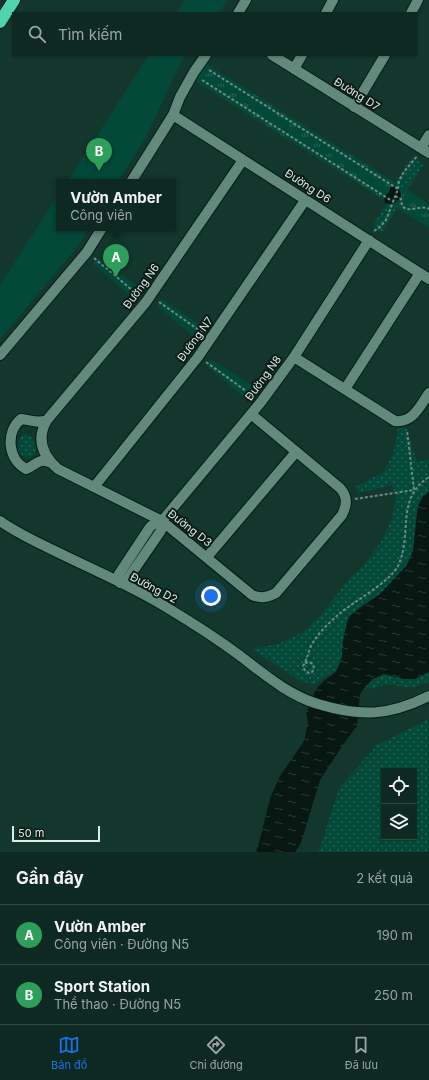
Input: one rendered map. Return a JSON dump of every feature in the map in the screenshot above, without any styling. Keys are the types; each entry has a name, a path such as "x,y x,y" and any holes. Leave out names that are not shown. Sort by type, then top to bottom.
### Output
{"highway":[{"path":"0,22 14,0"}],"street":[{"path":"239,12 246,0"},
{"path":"327,12 333,0"},
{"path":"412,12 418,0"},
{"path":"133,179 173,115 180,97 192,74 205,56"},
{"name":"Đường D7","path":"274,56 425,151"},
{"path":"294,69 301,56"},
{"path":"354,107 384,56"},
{"name":"Đường D6","path":"173,115 425,276"},
{"path":"425,151 429,135"},
{"name":"Đường N6","path":"51,463 44,451 42,438 47,420 148,299 243,160"},
{"name":"Đường N7","path":"94,486 198,357 306,199"},
{"path":"0,355 87,252 100,231"},
{"name":"Đường N8","path":"120,583 118,579 119,574 150,528 156,522 162,521 261,402 294,357 369,240"},
{"path":"345,389 425,276"},
{"path":"294,357 395,421 405,420 417,412 429,393"},
{"path":"251,414 340,488 344,493 346,501"},
{"path":"47,420 42,422 21,420 14,424 11,433 11,443 14,460 26,469 32,467 40,461 45,460 51,463"},
{"path":"208,557 296,452"},
{"name":"Đường D3","path":"51,463 67,474 94,486 162,521 208,557 252,595 258,598 276,593 342,515 346,501"},
{"name":"Đường D2","path":"0,521 24,537 165,606 199,627 288,691 302,698 323,706 368,714 404,708 429,696"}],"path":[{"path":"199,64 398,189"},
{"path":"192,74 392,201"},
{"path":"369,240 374,231 386,220 403,173 418,154 425,151"},
{"path":"395,196 401,199 404,209 408,210 422,207 429,209"},
{"path":"87,252 148,299 211,338"},
{"path":"198,357 261,402"},
{"path":"405,420 414,490"},
{"path":"305,662 313,664 314,668 312,672 308,673 305,671 303,666 315,639 347,607 357,602 390,576 398,567 406,537 409,503 414,490 421,482 429,477"},
{"path":"346,501 414,490"}],"green space":[{"path":"185,0 227,0 220,12 177,12"},
{"path":"148,56 185,56 147,135 120,179 69,179"},
{"path":"202,61 429,204 429,228 190,78"},
{"path":"412,157 424,164 407,190 395,183"},
{"path":"56,199 56,231 87,231 78,246 0,339 0,285"},
{"path":"388,202 398,208 381,233 372,227"},
{"path":"98,258 142,289 135,300 93,264"},
{"path":"162,299 206,329 198,340 157,306"},
{"path":"211,359 254,387 246,399 206,365"},
{"path":"406,427 417,462 429,460 429,492 423,496 416,516 413,551 407,565 380,594 360,607 343,641 342,657 337,669 314,685 299,680 252,649 278,644 303,632 320,616 349,579 364,565 381,542 392,519 396,497 392,485 358,493 356,487 383,472 393,455 398,428"},
{"path":"24,434 31,436 36,447 34,454 30,458 22,455 18,450 20,439"},
{"path":"429,672 429,681 414,687 403,687 391,684 374,689 365,687 373,679 384,674 404,679 415,679"},
{"path":"429,719 429,852 318,852 339,788 377,745"}],"water":[{"path":"393,185 398,189 397,185 401,194 401,199 392,204 385,203 384,197"},
{"path":"429,492 429,672 415,679 404,679 384,674 373,679 365,687 360,694 357,726 320,780 301,843 295,852 255,852 258,847 270,798 280,776 304,741 308,722 306,713 316,689 336,672 342,657 343,641 350,615 380,594 407,565 413,551 418,506 423,496"}],"place":[{"name":"Sport Station","path":"99,171"},
{"name":"Vườn Amber","path":"116,277"}]}
